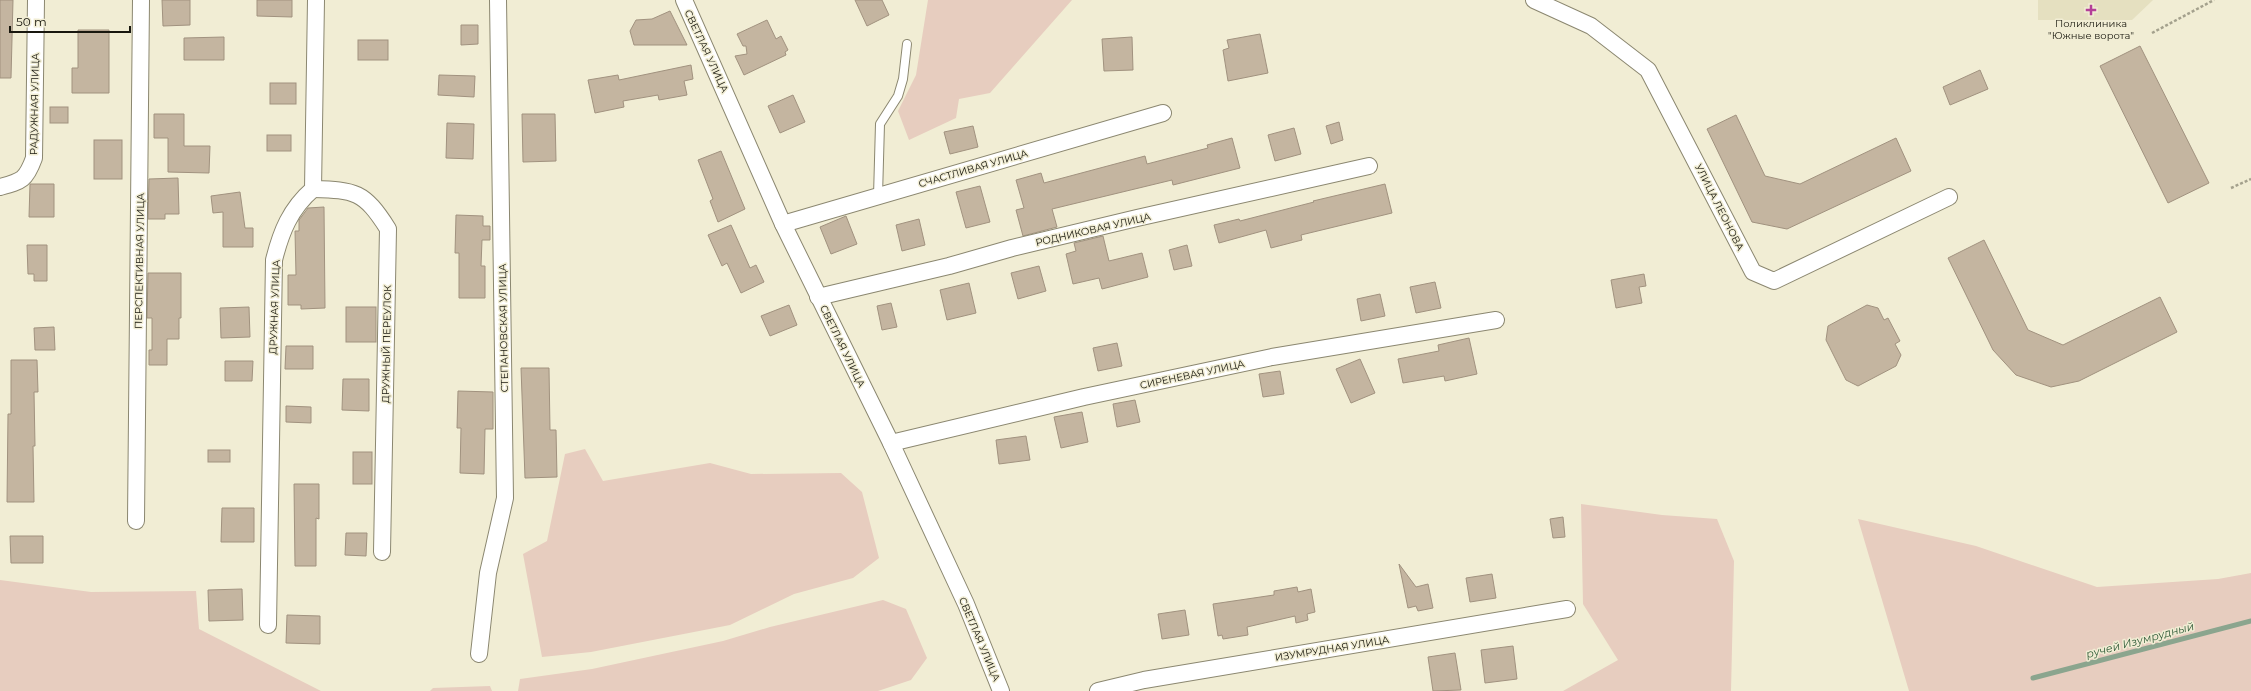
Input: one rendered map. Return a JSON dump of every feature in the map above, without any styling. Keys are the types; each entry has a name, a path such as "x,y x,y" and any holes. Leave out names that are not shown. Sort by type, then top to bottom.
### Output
{"street":[{"name":"РАДУЖНАЯ УЛИЦА","path":"0,187 22,181 30,171 34,158 36,0"},
{"name":"ПЕРСПЕКТИВНАЯ УЛИЦА","path":"136,521 141,0"},
{"path":"313,189 316,0"},
{"name":"СТЕПАНОВСКАЯ УЛИЦА","path":"479,654 488,573 506,498 498,0"},
{"name":"СВЕТЛАЯ УЛИЦА","path":"684,0 783,224 891,443 966,604 1001,691"},
{"name":"УЛИЦА ЛЕОНОВА","path":"1534,0 1591,26 1648,70 1753,272 1774,281 1949,197"},
{"name":"СЧАСТЛИВАЯ УЛИЦА","path":"783,224 1163,113"},
{"name":"РОДНИКОВАЯ УЛИЦА","path":"818,297 949,266 1012,248 1369,166"},
{"name":"ДРУЖНЫЙ ПЕРЕУЛОК","path":"313,189 345,190 361,197 374,207 388,229 382,552"},
{"name":"ДРУЖНАЯ УЛИЦА","path":"268,625 274,260 280,235 290,214 301,199 313,189"},
{"name":"СИРЕНЕВАЯ УЛИЦА","path":"891,443 1084,397 1272,356 1496,320"},
{"name":"ИЗУМРУДНАЯ УЛИЦА","path":"1098,691 1144,680 1566,609"}],"lane":[{"path":"878,196 880,124 898,96 903,79 907,44"}],"path":[{"path":"2152,32 2214,0"},
{"path":"2231,188 2251,179"}],"shaded area":[{"path":"928,0 1072,0 990,93 959,99 956,118 909,140 898,111 916,75"},
{"name":"Поликлиника \"Южные ворота\"","path":"2038,0 2153,0 2132,20 2038,20"},
{"path":"585,449 603,481 710,463 751,474 841,473 862,492 879,558 853,578 794,594 730,625 591,652 542,657 523,554 547,541 565,454"},
{"path":"1581,504 1662,515 1717,519 1734,561 1731,691 1563,691 1618,660 1583,604"},
{"path":"1858,519 1976,546 2097,587 2218,579 2251,573 2251,691 1909,691"},
{"path":"0,580 91,592 196,591 199,629 321,691 0,691"},
{"path":"883,600 906,609 927,658 911,680 878,691 518,691 520,679 592,669 723,641 770,627"},
{"path":"490,686 492,691 430,691 433,688"}],"building":[{"path":"0,0 13,0 11,78 0,78"},
{"path":"162,0 190,0 190,25 163,26"},
{"path":"257,0 292,0 292,17 257,16"},
{"path":"855,0 882,0 889,15 867,26"},
{"path":"670,11 687,45 634,45 630,31 636,20 652,19"},
{"path":"767,20 776,39 781,36 788,50 785,52 786,55 744,75 735,56 747,54 746,46 743,46 737,34"},
{"path":"461,25 478,25 478,44 461,45"},
{"path":"78,30 109,30 109,93 72,93 72,68 78,68"},
{"path":"1260,34 1268,73 1228,81 1223,50 1229,48 1227,40"},
{"path":"224,37 224,60 184,60 184,38"},
{"path":"1132,37 1133,70 1104,71 1102,39"},
{"path":"358,40 388,40 388,60 358,60"},
{"path":"2140,46 2209,183 2168,203 2100,66"},
{"path":"691,65 693,79 684,81 687,95 659,100 658,95 623,101 624,107 595,113 588,80 618,75 619,80"},
{"path":"1980,70 1988,89 1950,105 1943,87"},
{"path":"439,75 475,76 474,97 438,95"},
{"path":"270,83 296,83 296,104 270,104"},
{"path":"793,95 805,122 780,133 768,106"},
{"path":"50,107 68,107 68,123 50,123"},
{"path":"154,114 184,114 184,146 210,146 209,173 168,172 168,138 154,138"},
{"path":"522,114 555,114 556,161 523,162"},
{"path":"1736,115 1765,176 1800,184 1896,138 1911,171 1787,229 1752,222 1707,129"},
{"path":"1339,122 1343,140 1331,144 1326,126"},
{"path":"447,123 474,124 473,159 446,158"},
{"path":"973,126 978,147 950,154 944,132"},
{"path":"1294,128 1301,154 1275,161 1268,135"},
{"path":"267,135 291,135 291,151 267,151"},
{"path":"1232,138 1240,168 1173,185 1172,180 1052,209 1057,227 1023,236 1016,210 1024,208 1016,180 1041,173 1044,183 1145,156 1147,164 1208,148 1207,145"},
{"path":"94,140 122,140 122,179 94,179"},
{"path":"721,151 745,209 718,222 710,201 713,199 698,160"},
{"path":"178,178 179,214 165,214 165,219 148,219 149,179"},
{"path":"30,184 54,184 54,217 29,217"},
{"path":"1385,184 1392,213 1301,235 1302,240 1271,248 1266,230 1219,243 1214,225 1239,219 1240,221 1314,202 1313,201"},
{"path":"980,186 990,222 966,228 956,192"},
{"path":"240,192 245,228 253,228 253,247 223,247 223,212 213,213 211,196"},
{"path":"324,207 325,308 301,309 301,305 288,305 288,275 296,275 295,231 299,231 299,220 308,208"},
{"path":"456,215 483,216 483,226 490,226 490,240 482,240 481,266 485,266 485,298 459,298 459,253 455,253"},
{"path":"846,216 857,244 831,254 820,227"},
{"path":"919,219 925,245 902,251 896,225"},
{"path":"731,225 750,268 756,265 764,282 741,293 727,263 722,266 708,235"},
{"path":"1103,236 1109,261 1142,253 1148,277 1102,289 1099,278 1073,284 1066,254 1076,251 1074,243"},
{"path":"1984,240 2028,330 2063,345 2160,297 2177,332 2079,381 2051,387 2016,375 1993,350 1948,258"},
{"path":"27,245 47,245 47,281 34,281 34,274 28,274"},
{"path":"1187,245 1192,266 1174,270 1169,250"},
{"path":"1039,266 1046,291 1018,299 1011,273"},
{"path":"148,273 181,273 181,318 179,318 179,339 167,339 167,365 149,365 149,350 152,350 152,318 147,318"},
{"path":"1644,274 1646,286 1639,287 1642,303 1616,308 1611,280"},
{"path":"1435,282 1441,308 1416,313 1410,287"},
{"path":"969,283 976,313 947,320 940,290"},
{"path":"1380,294 1385,316 1361,321 1357,299"},
{"path":"891,303 897,327 882,330 877,306"},
{"path":"789,305 797,325 770,336 761,316"},
{"path":"1867,305 1878,308 1884,320 1888,318 1900,341 1895,344 1901,355 1896,366 1858,386 1846,380 1826,340 1828,326"},
{"path":"249,307 250,337 221,338 220,308"},
{"path":"346,307 376,307 376,342 346,342"},
{"path":"54,327 55,350 35,350 34,328"},
{"path":"1469,338 1477,374 1445,381 1444,376 1403,383 1398,359 1439,351 1438,345"},
{"path":"1117,343 1122,366 1098,371 1093,348"},
{"path":"286,346 313,346 313,369 285,369"},
{"path":"1360,359 1375,393 1351,403 1336,369"},
{"path":"11,360 37,360 38,392 34,392 34,502 7,502 8,414 11,414"},
{"path":"225,361 253,361 252,381 225,381"},
{"path":"521,368 549,368 550,430 556,430 557,477 525,478"},
{"path":"1280,371 1284,394 1263,397 1259,374"},
{"path":"343,379 369,379 369,411 342,410"},
{"path":"458,391 493,392 493,429 485,429 484,474 460,473 461,428 457,428"},
{"path":"1135,400 1140,422 1117,427 1113,404"},
{"path":"286,406 311,407 311,423 286,422"},
{"path":"1082,412 1088,442 1061,448 1054,417"},
{"path":"1026,436 1030,460 999,464 996,440"},
{"path":"208,450 230,450 230,462 208,462"},
{"path":"353,452 372,452 372,484 353,484"},
{"path":"294,484 319,484 319,519 316,518 316,566 295,566"},
{"path":"222,508 254,508 254,542 221,542"},
{"path":"1563,517 1565,537 1553,538 1550,519"},
{"path":"346,533 367,533 366,556 345,555"},
{"path":"10,536 43,536 43,563 11,563"},
{"path":"1399,564 1416,587 1428,584 1433,608 1418,611 1416,606 1408,608"},
{"path":"1492,574 1496,598 1470,602 1466,578"},
{"path":"1297,587 1298,592 1311,589 1315,612 1307,614 1308,620 1296,623 1295,616 1247,627 1248,635 1223,639 1222,635 1218,636 1213,604 1274,595 1274,591"},
{"path":"242,589 243,620 209,621 208,590"},
{"path":"1185,610 1189,635 1162,639 1158,614"},
{"path":"287,615 320,616 320,644 286,643"},
{"path":"1513,646 1517,679 1485,683 1481,650"},
{"path":"1455,653 1461,690 1433,691 1428,657"}],"waterway":[{"name":"ручей Изумрудный","path":"2033,678 2251,621"}],"place":[{"name":"Поликлиника \"Южные ворота\"","path":"2091,10"}]}
